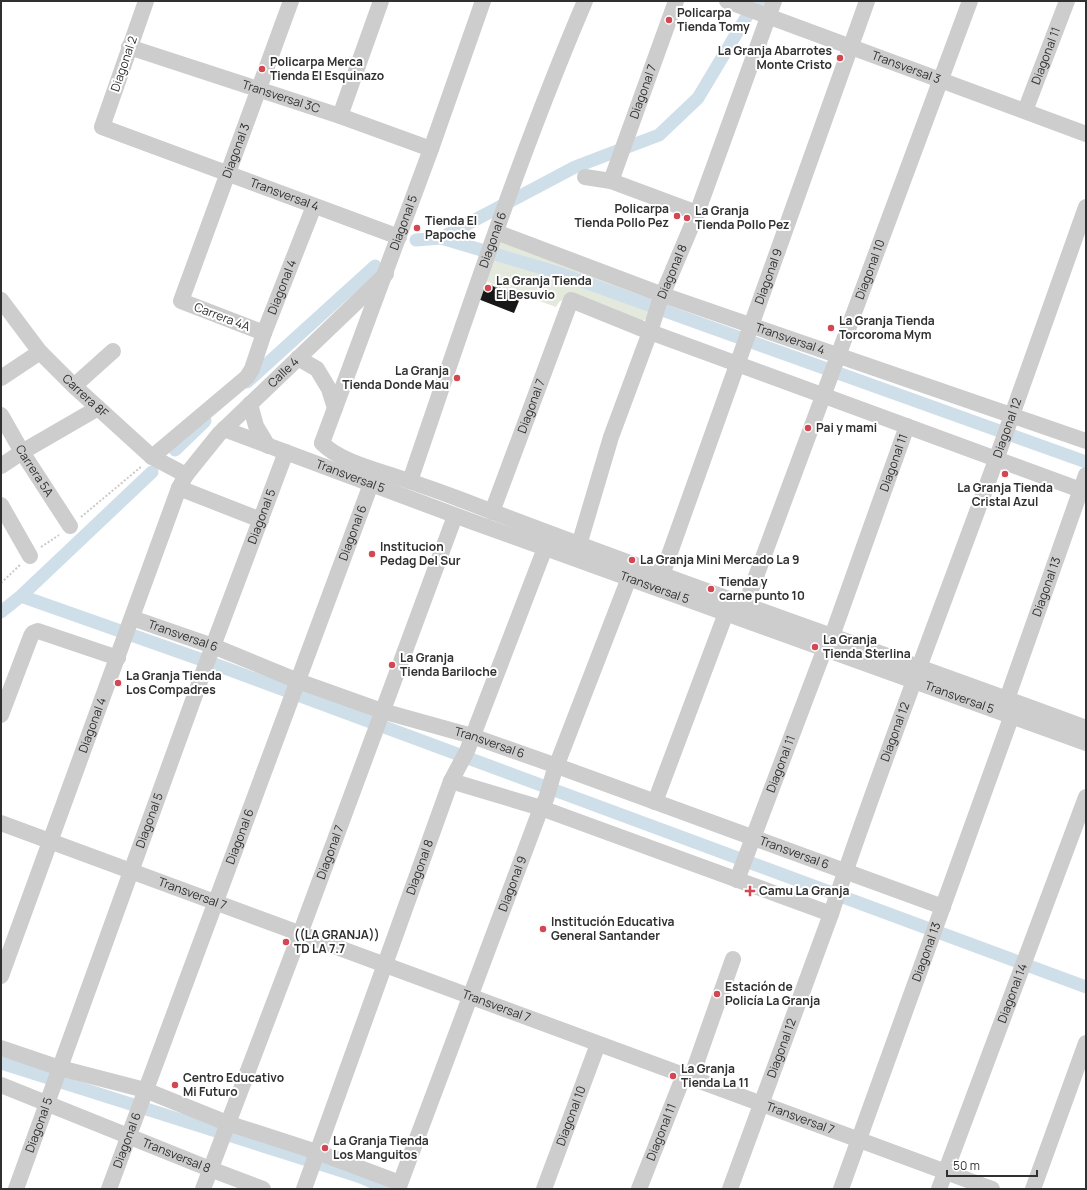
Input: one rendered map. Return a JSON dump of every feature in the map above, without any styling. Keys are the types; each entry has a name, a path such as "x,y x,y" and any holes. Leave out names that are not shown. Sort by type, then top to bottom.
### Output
{"street":[{"name":"Diagonal 2","path":"102,127 146,1"},
{"path":"340,116 381,1"},
{"name":"Diagonal 5","path":"322,443 397,243 483,1"},
{"name":"Diagonal 6","path":"410,481 478,281 554,72 585,1"},
{"name":"Diagonal 7","path":"611,181 676,1"},
{"name":"Transversal 3","path":"727,1 1086,134"},
{"name":"Diagonal 8","path":"579,545 611,437 661,299 697,213 764,15 774,1"},
{"name":"Diagonal 9","path":"662,575 867,1"},
{"name":"Diagonal 10","path":"744,606 970,1"},
{"name":"Diagonal 11","path":"1025,111 1067,1"},
{"name":"Diagonal 3","path":"180,301 259,89 288,2"},
{"name":"Transversal 3C","path":"129,47 340,116 431,149"},
{"name":"Transversal 4","path":"102,127 314,206 397,243"},
{"path":"585,177 611,181 697,213"},
{"name":"Diagonal 4","path":"252,369 264,333 314,206"},
{"name":"Diagonal 12","path":"730,1189 1086,207"},
{"name":"Transversal 4","path":"491,246 750,328 1010,419 1086,441"},
{"name":"Calle 4","path":"182,482 224,429 387,270"},
{"name":"Carrera 8F","path":"1,300 40,352 98,408 182,482"},
{"name":"Diagonal 7","path":"492,512 571,300 652,327"},
{"name":"Carrera 4A","path":"180,301 264,333"},
{"path":"652,327 824,391 907,426 1085,483"},
{"path":"74,386 113,351"},
{"path":"1,378 40,352"},
{"path":"298,358 317,369 329,389 335,408"},
{"name":"Calle 4","path":"152,457 247,377 252,369"},
{"path":"250,404 256,426 268,446"},
{"path":"1,466 22,452 98,408"},
{"name":"Carrera 5A","path":"1,415 22,452 70,526"},
{"name":"Diagonal 11","path":"737,880 829,642 907,426"},
{"name":"Transversal 5","path":"224,429 455,516 726,613 829,642"},
{"path":"287,453 309,451 322,443"},
{"name":"Transversal 5","path":"322,443 329,451 341,457 410,481 744,606 829,642 916,673 1008,699 1086,728"},
{"name":"Diagonal 5","path":"16,1189 204,670 287,453"},
{"path":"182,482 261,520"},
{"name":"Diagonal 4","path":"1,976 182,482"},
{"name":"Diagonal 13","path":"1008,699 1085,483"},
{"name":"Diagonal 6","path":"109,1189 371,484"},
{"path":"1,505 30,556"},
{"name":"Diagonal 7","path":"203,1189 300,934 455,516"},
{"name":"Diagonal 8","path":"305,1186 451,781 469,744 545,548"},
{"name":"Diagonal 9","path":"399,1187 629,578"},
{"path":"655,802 726,613"},
{"name":"Transversal 6","path":"129,628 212,649 294,691 381,714 469,744 556,769 655,802 753,837 844,875 942,911"},
{"path":"1,715 33,633 38,631 118,658"},
{"name":"Transversal 5","path":"916,673 1012,715 1086,743"},
{"name":"Diagonal 13","path":"841,1189 1012,715"},
{"path":"451,781 543,803 737,880 833,907"},
{"name":"Diagonal 14","path":"939,1189 1086,797"},
{"name":"Transversal 7","path":"1,823 992,1189"},
{"name":"Diagonal 11","path":"639,1189 687,1077 733,959"},
{"path":"1033,1189 1086,1043"},
{"name":"Diagonal 10","path":"544,1189 598,1044"},
{"path":"1,1048 59,1070 144,1092 227,1125 317,1153 399,1187"},
{"name":"Transversal 8","path":"1,1085 49,1098 128,1137 263,1189"}],"path":[{"path":"478,281 522,296"}],"shaded area":[{"path":"500,238 653,292 651,316 641,322 567,297 559,302 556,307 485,281"}],"building":[{"path":"484,283 521,296 514,313 478,299"}],"waterway":[{"path":"416,240 441,238 575,167 659,135 698,98 747,16 759,1"},
{"path":"441,238 562,274 1086,462"},
{"path":"247,382 375,266"},
{"path":"175,450 205,421"},
{"path":"1,612 21,596 152,472"},
{"path":"21,596 225,668 1086,987"},
{"path":"1,1063 358,1176 389,1189"}],"place":[{"name":"Policarpa Tienda Tomy","path":"669,20"},
{"name":"La Granja Abarrotes Monte Cristo","path":"840,58"},
{"name":"Policarpa Merca Tienda El Esquinazo","path":"262,69"},
{"name":"Policarpa Tienda Pollo Pez","path":"677,216"},
{"name":"La Granja Tienda Pollo Pez","path":"687,218"},
{"name":"Tienda El Papoche","path":"417,228"},
{"name":"La Granja Tienda El Besuvio","path":"488,288"},
{"name":"La Granja Tienda Torcoroma Mym","path":"831,328"},
{"name":"La Granja Tienda Donde Mau","path":"457,378"},
{"name":"Pai y mami","path":"808,428"},
{"name":"La Granja Tienda Cristal Azul","path":"1005,474"},
{"name":"Institucion Pedag Del Sur","path":"372,554"},
{"name":"La Granja Mini Mercado La 9","path":"632,560"},
{"name":"Tienda y carne punto 10","path":"711,589"},
{"name":"La Granja Tienda Sterlina","path":"815,647"},
{"name":"La Granja Tienda Bariloche","path":"392,665"},
{"name":"La Granja Tienda Los Compadres","path":"118,683"},
{"name":"Camu La Granja","path":"750,891"},
{"name":"Institución Educativa General Santander","path":"543,929"},
{"name":"((LA GRANJA)) TD LA 7.7","path":"286,942"},
{"name":"Estación de Policía La Granja","path":"717,994"},
{"name":"La Granja Tienda La 11","path":"673,1076"},
{"name":"Centro Educativo Mi Futuro","path":"175,1085"},
{"name":"La Granja Tienda Los Manguitos","path":"325,1148"}]}
